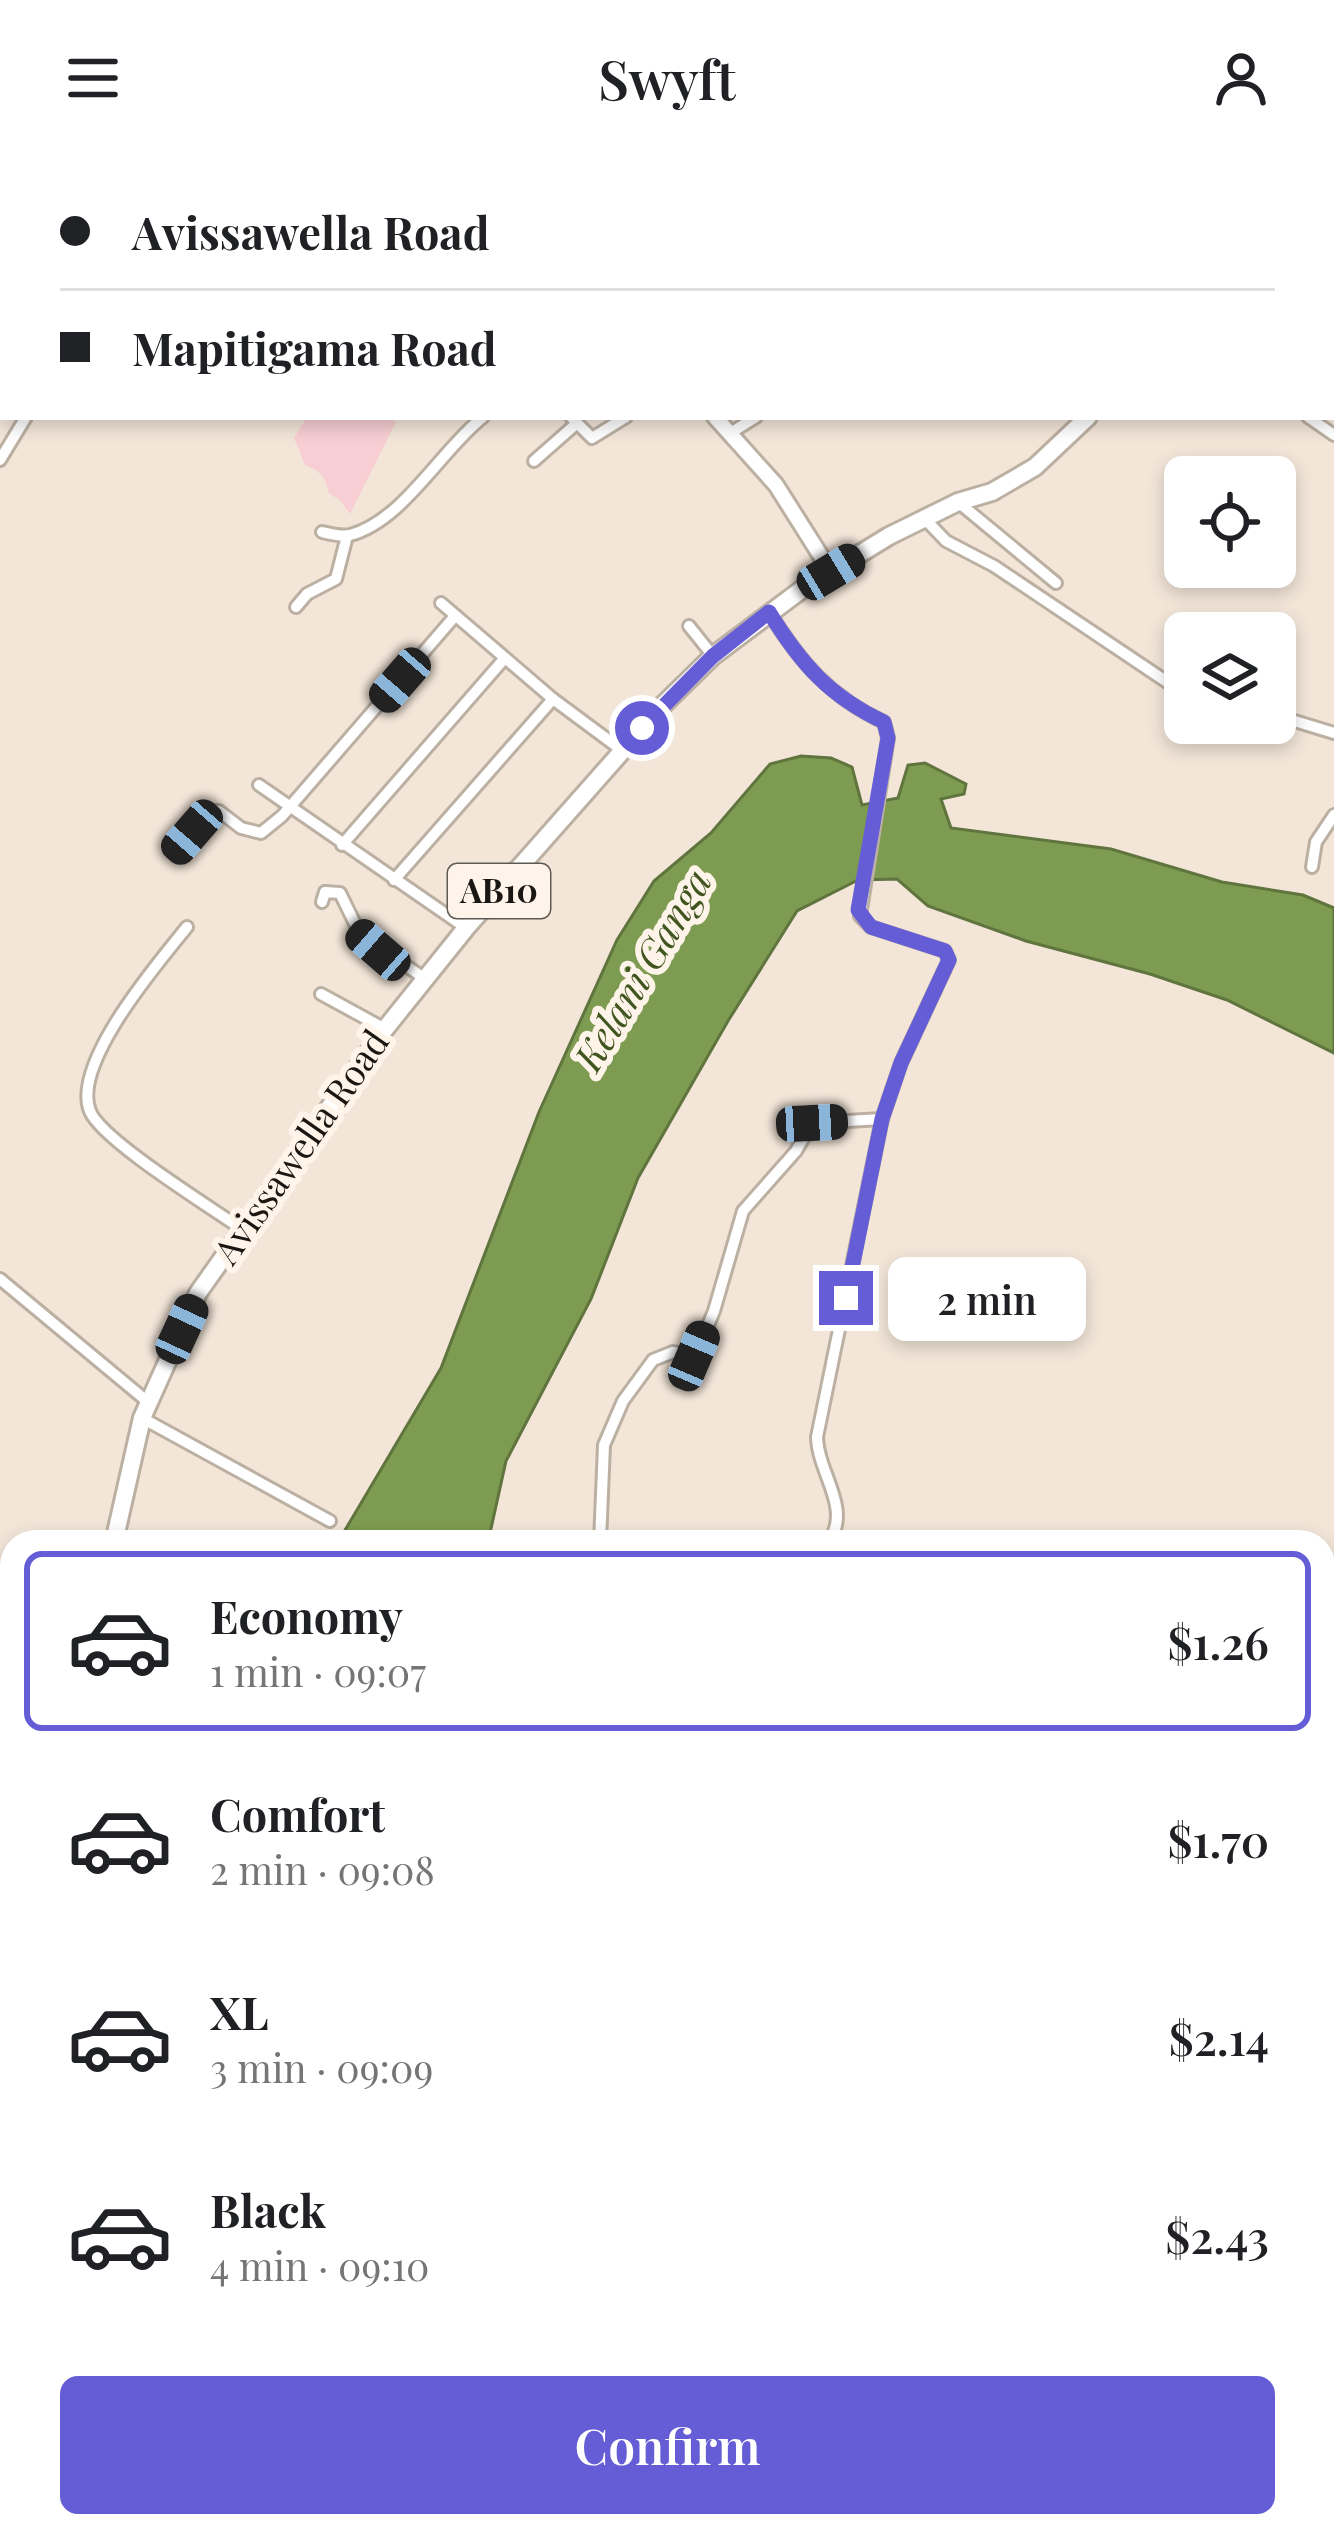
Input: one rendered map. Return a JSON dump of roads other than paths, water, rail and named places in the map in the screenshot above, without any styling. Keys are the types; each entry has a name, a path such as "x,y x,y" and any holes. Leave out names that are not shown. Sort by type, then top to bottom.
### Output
{"main road":[{"name":"Avissawella Road","path":"117,1530 145,1410 198,1293 385,1029 466,928 713,656 769,612 923,517 992,492 1035,467 1085,420"}],"street":[{"path":"0,460 4,444 24,420"},
{"path":"322,532 347,536 376,521 414,490 459,436 479,420"},
{"path":"534,460 573,421 592,438 621,420"},
{"path":"719,420 776,485 831,572"},
{"path":"732,432 751,420"},
{"path":"958,502 1056,583"},
{"path":"923,517 946,541 994,566 1164,680"},
{"path":"296,607 307,594 336,579 347,536"},
{"path":"441,603 553,699 623,751"},
{"path":"769,612 807,668 865,716 884,722 888,738 858,910 871,927 945,951 949,960 901,1063 882,1119 817,1437 836,1501 837,1530"},
{"path":"175,852 210,812 220,811 241,828 261,833 455,616"},
{"path":"688,626 713,656"},
{"path":"341,845 504,659"},
{"path":"394,880 553,699"},
{"path":"1296,722 1334,734"},
{"path":"259,785 466,928"},
{"path":"1312,867 1316,842 1334,815"},
{"path":"322,902 325,892 340,893 356,925 378,950 424,978"},
{"path":"338,915 356,925"},
{"path":"187,927 143,980 106,1042 88,1083 87,1100 101,1129 243,1230"},
{"path":"321,994 385,1029"},
{"path":"599,1530 602,1464 623,1401 653,1360 673,1352 694,1356 714,1311 743,1210 796,1150 812,1123 882,1119"},
{"path":"0,1279 145,1410 330,1521"}],"water":[{"name":"Kelani Ganga","path":"801,756 831,758 852,767 862,805 898,798 908,765 925,763 966,784 964,794 941,799 951,828 1111,849 1222,882 1303,895 1334,908 1334,1053 1227,1000 1026,941 928,906 897,879 858,880 797,911 638,1178 591,1299 506,1461 491,1530 345,1530 441,1368 539,1112 617,940 654,881 711,833 770,764"}]}
